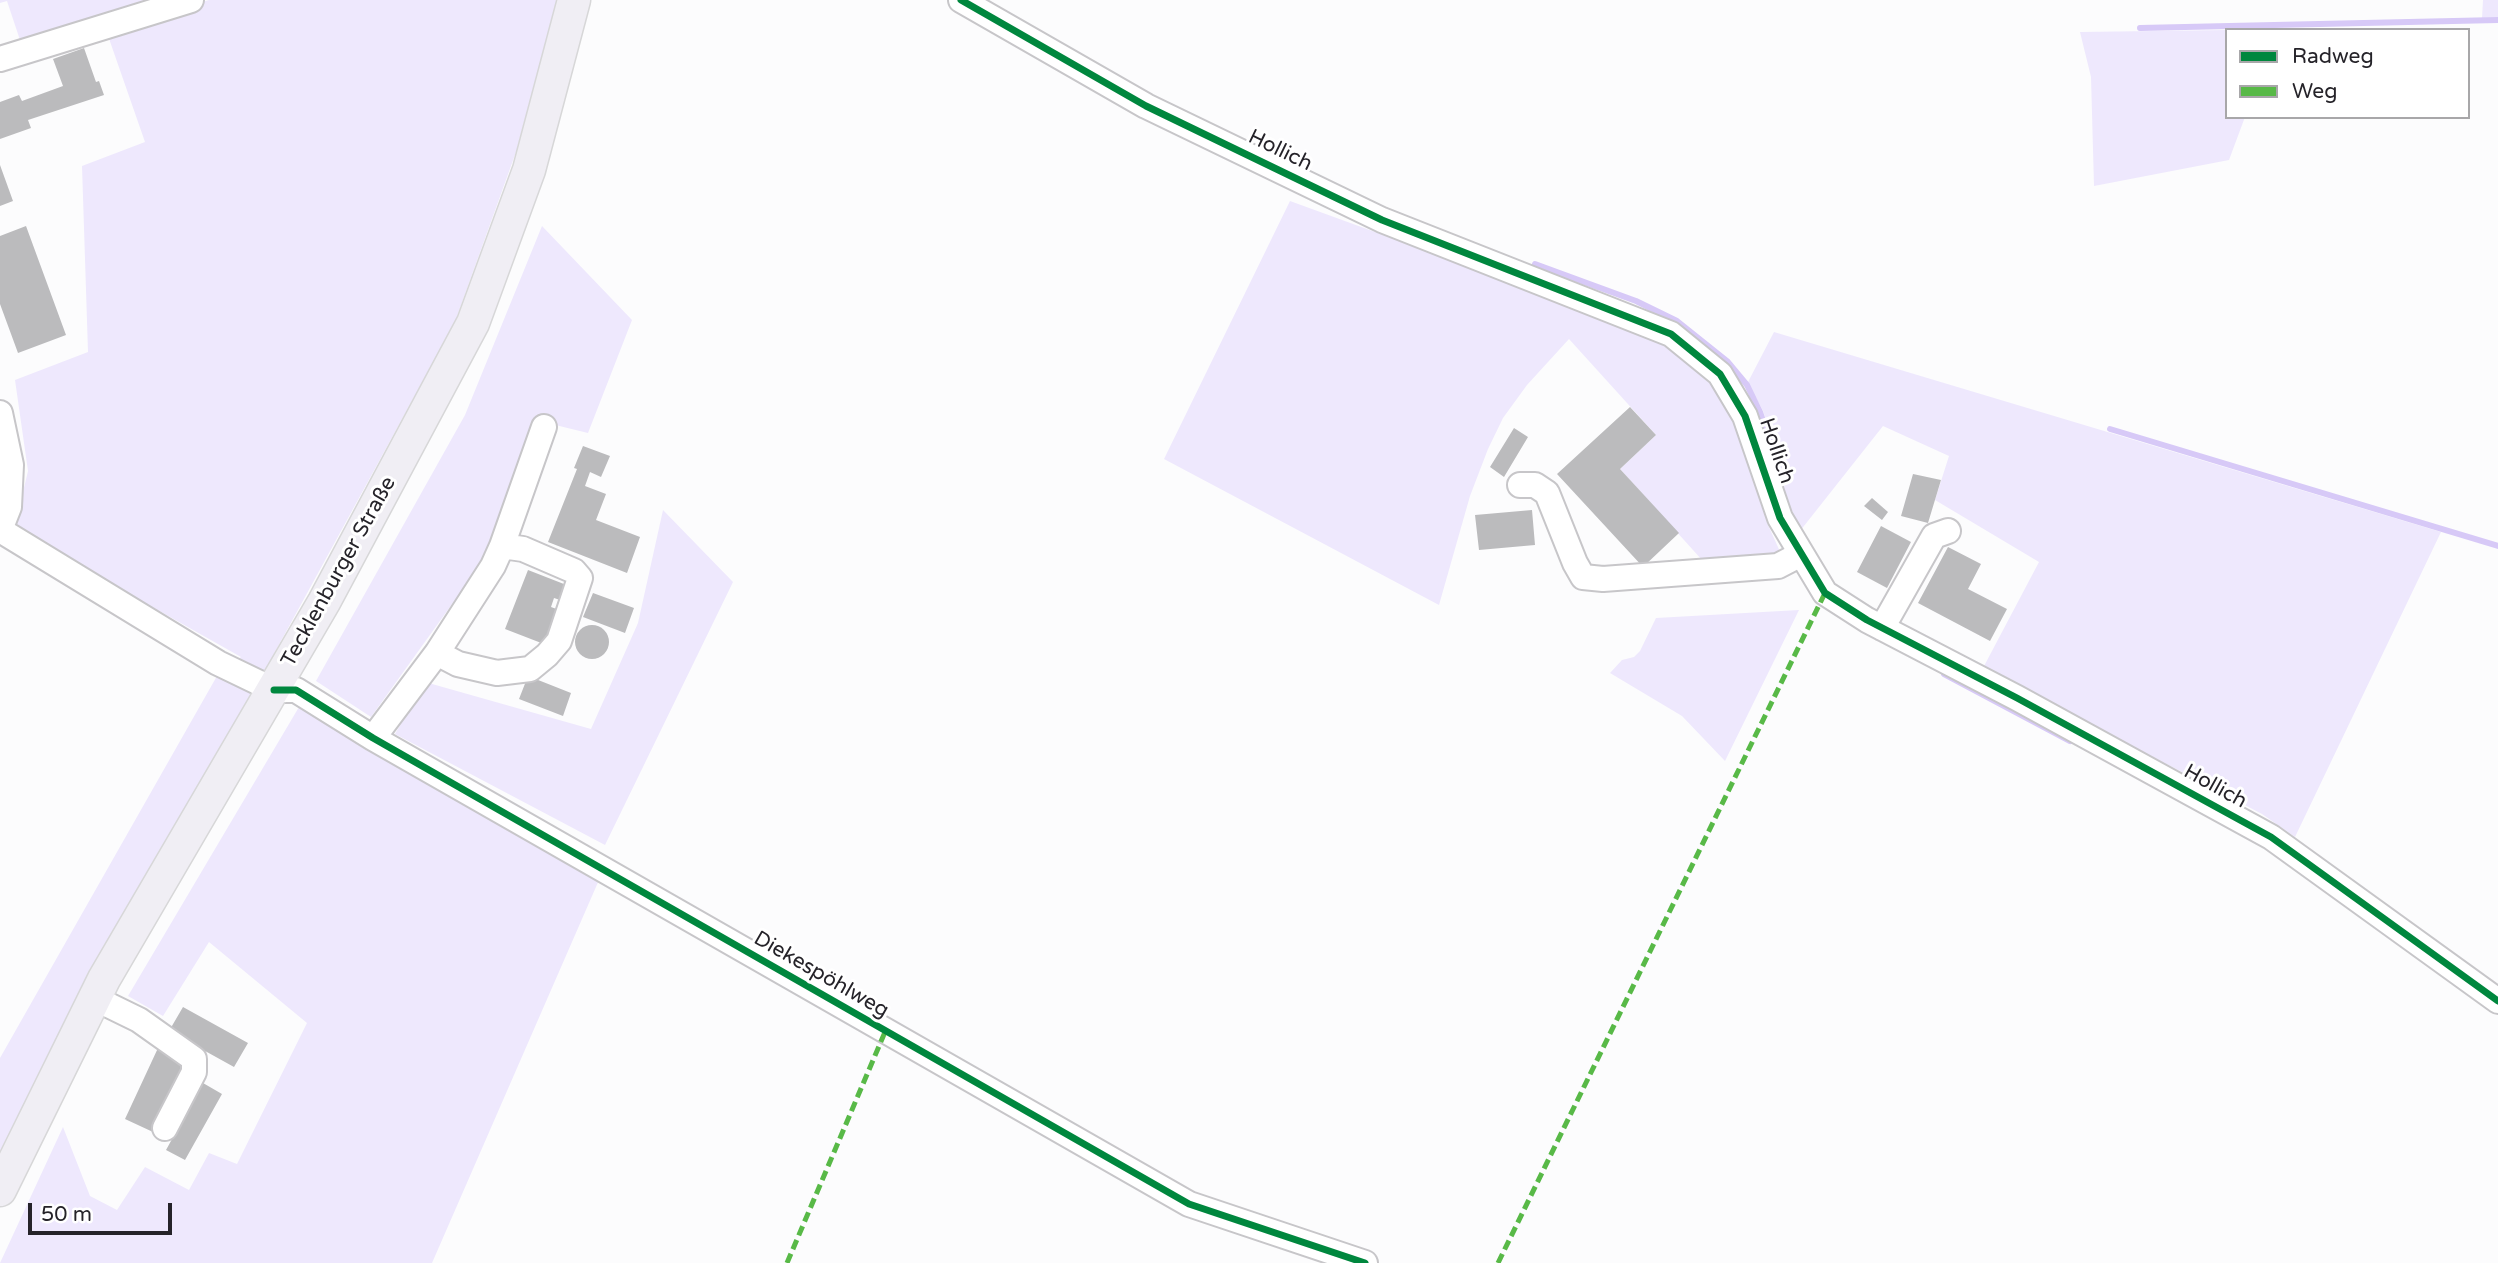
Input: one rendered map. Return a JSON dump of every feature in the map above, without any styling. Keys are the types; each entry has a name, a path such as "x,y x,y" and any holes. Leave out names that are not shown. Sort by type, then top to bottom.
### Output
{"main road":[{"name":"Tecklenburger Straße","path":"0,1189 94,998 274,690 473,323 529,170 574,0"}],"street":[{"path":"0,59 191,0"},
{"name":"Hollich","path":"961,0 1146,106 1382,220 1671,334 1720,374 1745,416 1780,518 1825,593 1882,628 2017,698 2271,837 2498,1001"},
{"path":"0,413 11,465 9,507 0,530"},
{"path":"373,737 437,653 472,601 502,546 544,427"},
{"path":"1520,485 1535,485 1547,493 1583,577 1603,579 1778,566 1801,554"},
{"name":"Diekespöhlweg","path":"0,530 218,663 274,690 296,690 373,737 1189,1204 1365,1263"},
{"path":"1882,628 1934,537 1948,531"},
{"path":"437,653 457,664 497,673 530,668 559,641 580,578 574,570 523,549 502,546"},
{"path":"94,998 139,1020 194,1059 194,1072 165,1128"}],"shaded area":[{"path":"0,0 168,0 21,43 7,1 0,3"},
{"path":"209,0 557,0 516,152 455,322 0,1156 0,1058 217,676 241,657 14,529 28,471 15,380 88,352 82,166 145,142 106,30"},
{"path":"2483,0 2498,0 2498,17 2482,18"},
{"path":"2225,30 2225,119 2244,119 2229,160 2094,186 2091,77 2080,32"},
{"path":"1290,201 1622,322 1658,338 1704,372 1737,422 1768,525 1782,556 1702,560 1620,469 1656,435 1569,339 1527,385 1503,418 1470,496 1439,605 1164,459"},
{"path":"542,226 632,320 588,433 539,421 493,547 371,717 316,681 465,415"},
{"path":"1774,332 2441,532 2295,837 2262,814 1983,668 2039,562 1935,500 1949,456 1883,426 1800,531 1782,486 1773,440 1763,411 1748,382"},
{"path":"663,510 733,582 605,845 395,734 425,682 591,729 638,623"},
{"path":"1799,610 1725,761 1682,716 1610,673 1622,660 1634,657 1640,651 1656,618"},
{"path":"299,707 403,762 599,880 432,1263 0,1263 63,1127 90,1196 117,1210 145,1167 189,1190 209,1153 237,1164 307,1023 209,942 163,1016 128,996"}],"building":[{"path":"84,48 96,82 99,81 104,95 28,120 31,128 0,139 0,102 19,95 22,101 63,86 53,59"},
{"path":"0,165 13,201 0,206"},
{"path":"26,226 66,335 18,353 0,304 0,236"},
{"path":"1630,407 1656,435 1620,469 1679,533 1643,567 1557,474"},
{"path":"1514,428 1528,437 1504,477 1490,467"},
{"path":"583,446 610,456 601,477 590,472 585,486 606,494 596,520 640,537 627,573 548,542 577,469 574,468"},
{"path":"1913,474 1941,480 1928,523 1901,516"},
{"path":"1872,498 1888,512 1882,520 1864,506"},
{"path":"1532,510 1535,545 1479,550 1475,515"},
{"path":"1881,526 1911,542 1887,588 1857,572"},
{"path":"1948,547 1981,564 1968,589 2007,609 1990,641 1918,603"},
{"path":"528,570 569,586 563,601 554,598 551,607 562,611 549,646 505,629"},
{"path":"593,593 634,608 625,633 583,617"},
{"path":"592,625 604,630 609,642 604,654 592,659 580,654 575,642 580,630"},
{"path":"528,676 571,693 563,716 519,699"},
{"path":"183,1007 248,1043 234,1067 169,1031"},
{"path":"158,1048 186,1061 153,1132 125,1119"},
{"path":"203,1083 222,1094 185,1160 166,1150"}],"waterway":[{"path":"2140,28 2498,20"},
{"path":"1535,264 1636,301 1677,321 1727,361 1747,385 1760,412 1777,472"},
{"path":"2110,429 2498,546"},
{"path":"1944,674 2070,741"}],"marked path":[{"path":"1498,1263 1825,593"},
{"path":"787,1263 885,1032"}],"cycle path":[{"path":"961,0 1146,106 1382,220 1671,334 1720,374 1745,416 1780,518 1825,593 1867,620 2017,698 2271,837 2498,1001"},
{"path":"274,690 296,690 373,738 1189,1204 1365,1263"}]}
